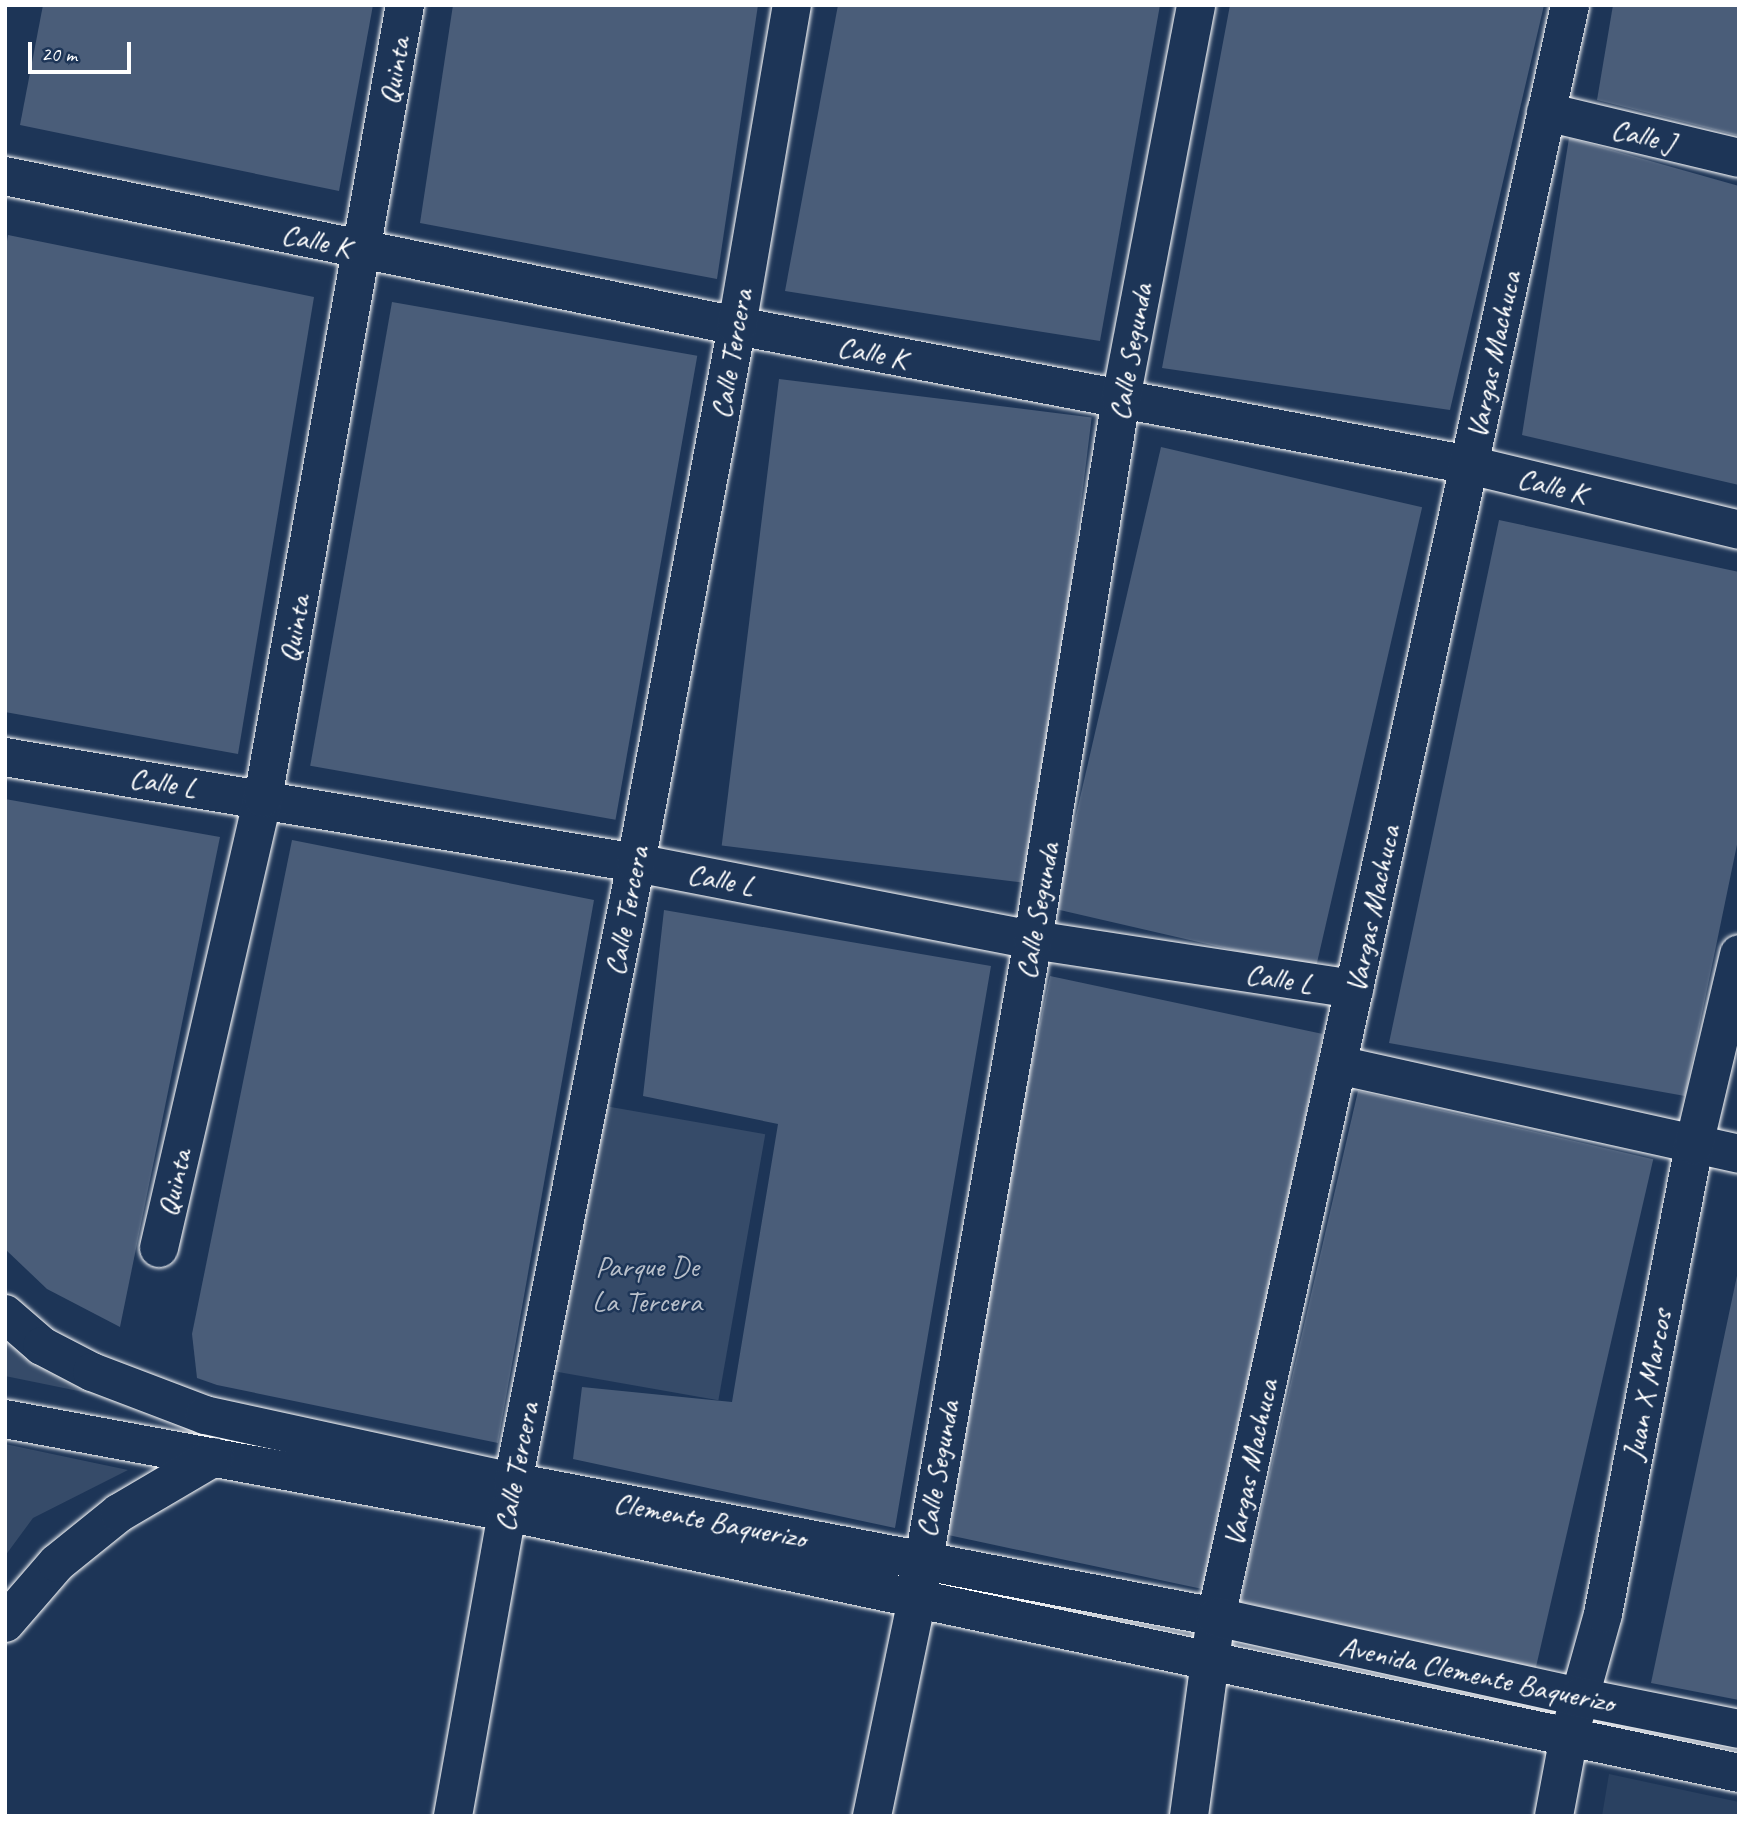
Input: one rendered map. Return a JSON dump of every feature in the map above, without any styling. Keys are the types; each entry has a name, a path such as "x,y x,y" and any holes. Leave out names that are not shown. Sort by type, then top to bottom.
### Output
{"main road":[{"name":"Quinta","path":"159,1248 263,798 364,250 405,5"},
{"name":"Calle Tercera","path":"453,1816 510,1497 636,863 737,326 792,5"},
{"name":"Calle Segunda","path":"872,1816 917,1599 921,1561 1033,940 1121,399 1196,5"},
{"name":"Vargas Machuca","path":"1189,1816 1216,1617 1570,5"},
{"name":"Calle J","path":"1546,112 1739,158"},
{"name":"Calle K","path":"5,176 737,326 1469,465 1739,530"},
{"name":"Calle L","path":"5,757 263,798 636,863 1033,940 1354,989"},
{"name":"Juan X Marcos","path":"1554,1816 1569,1737 1603,1614 1694,1145 1739,954"},
{"path":"1338,1065 1739,1154"},
{"name":"Clemente Baquerizo","path":"5,1314 41,1346 92,1373 205,1415 510,1497 921,1561 1216,1617"},
{"path":"5,1419 214,1457 510,1497 917,1599 1739,1773"},
{"path":"5,1623 57,1563 119,1513 214,1457"},
{"name":"Avenida Clemente Baquerizo","path":"1216,1617 1579,1697 1739,1728"}],"shaded area":[{"path":"1609,1774 1739,1802 1739,1816 1602,1816"}],"green space":[{"name":"Parque De La Tercera","path":"588,1103 765,1134 718,1400 541,1369"},
{"path":"5,1334 103,1396 5,1376"},
{"path":"5,1444 128,1470 33,1518 5,1556"}],"building":[{"path":"43,5 373,5 339,191 20,125"},
{"path":"453,5 758,5 717,279 420,223"},
{"path":"838,5 1160,5 1100,341 785,291"},
{"path":"1230,5 1544,5 1450,410 1162,368"},
{"path":"1613,5 1739,5 1739,136 1597,100"},
{"path":"1569,138 1739,186 1739,485 1522,435"},
{"path":"8,235 314,297 238,754 5,712 5,253"},
{"path":"392,302 697,356 616,820 310,766"},
{"path":"779,379 1092,417 1034,884 722,845"},
{"path":"1161,447 1422,507 1316,969 1054,909"},
{"path":"1499,520 1739,572 1739,835 1685,1096 1389,1043"},
{"path":"5,799 220,837 120,1327 47,1289 5,1249"},
{"path":"292,840 594,900 498,1443 217,1385 197,1378 192,1334"},
{"path":"664,910 991,966 895,1528 573,1459 582,1387 732,1402 778,1124 643,1096"},
{"path":"1050,976 1323,1034 1205,1590 932,1532"},
{"path":"1358,1091 1653,1159 1535,1670 1240,1602"},
{"path":"1739,1271 1739,1700 1651,1683"}]}
